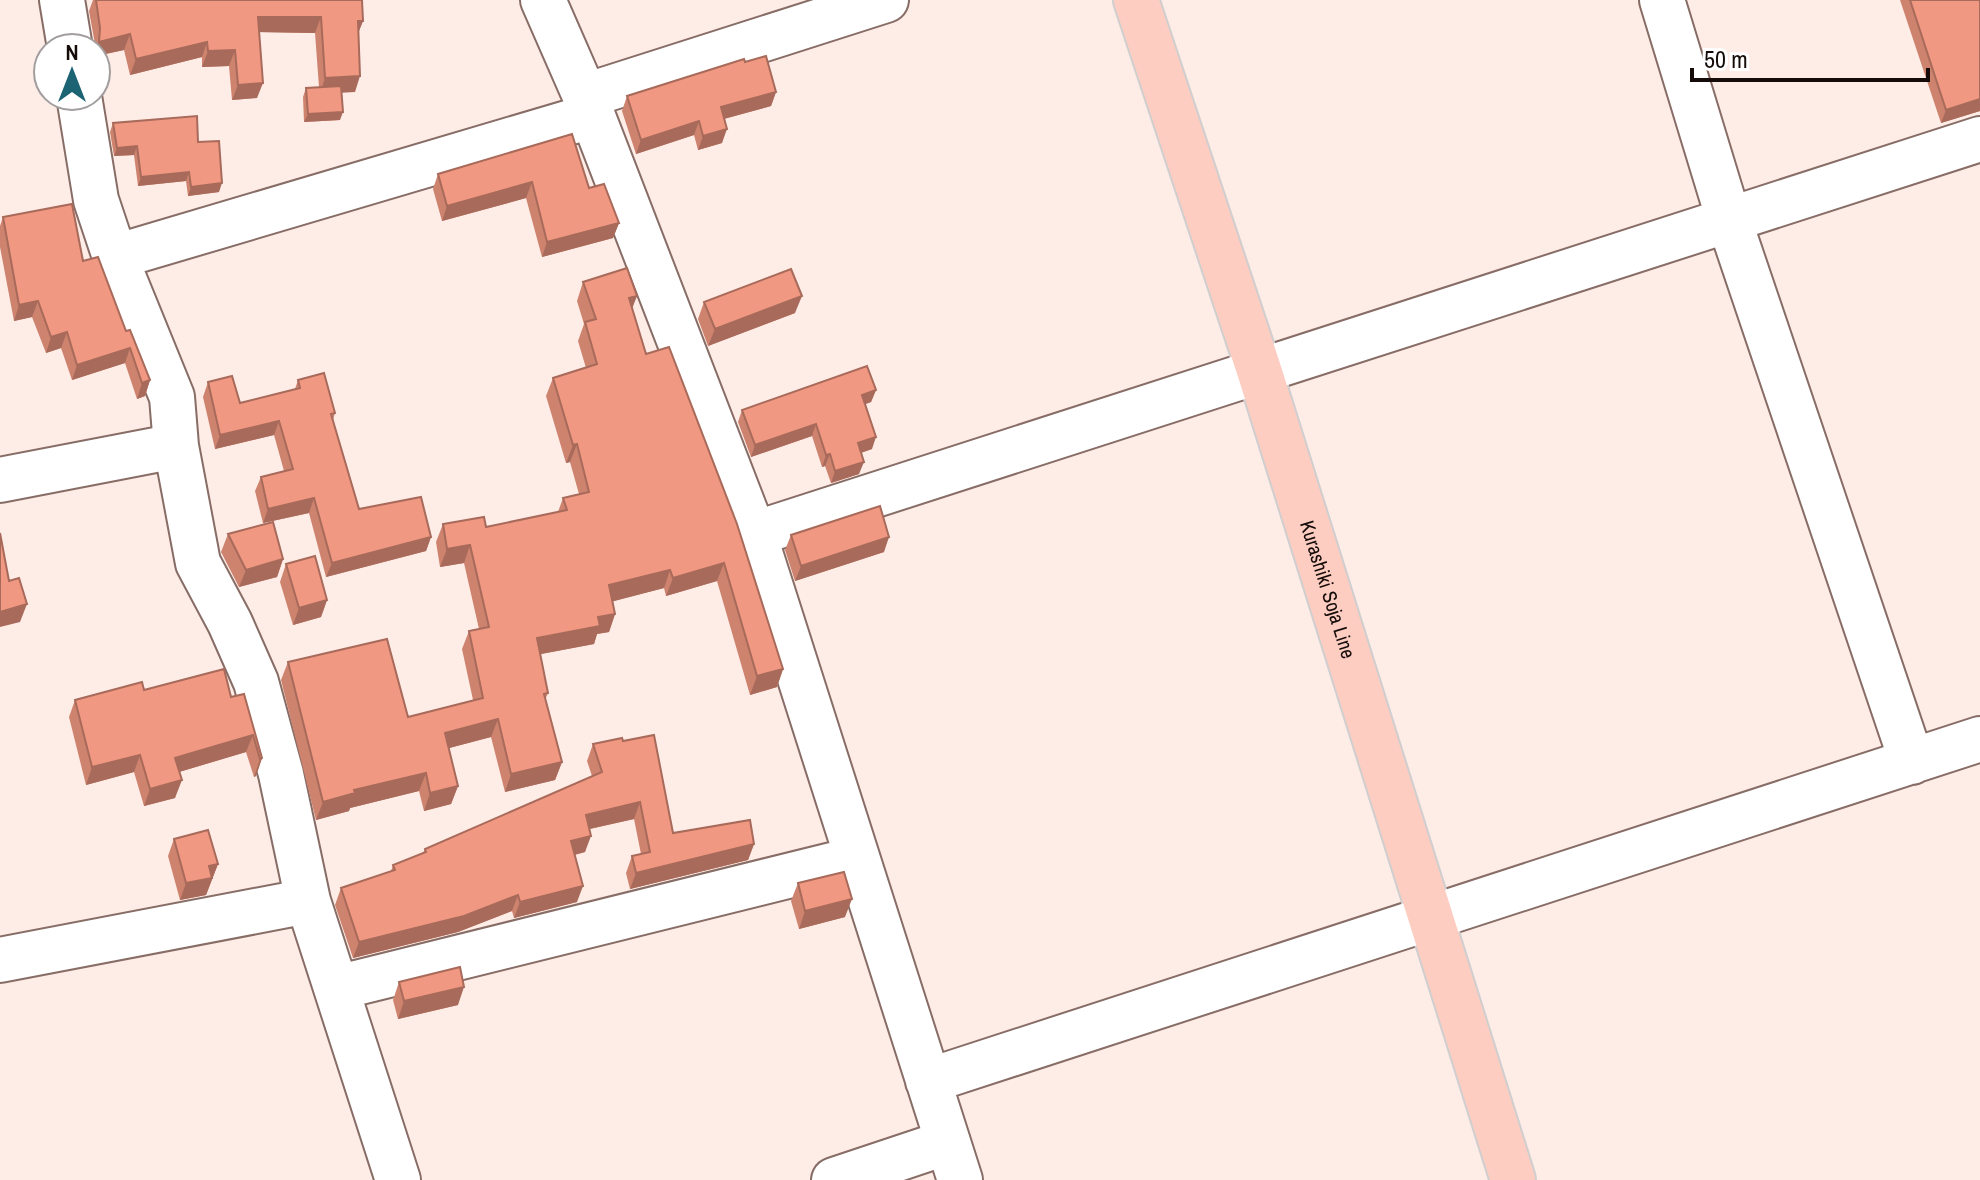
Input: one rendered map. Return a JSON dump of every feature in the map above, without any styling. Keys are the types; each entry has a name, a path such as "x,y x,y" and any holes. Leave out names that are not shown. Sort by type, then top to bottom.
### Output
{"main road":[{"name":"Kurashiki Soja Line","path":"1136,0 1259,370 1513,1180"}],"street":[{"path":"62,0 67,32"},
{"path":"543,0 588,106 754,534 954,1161 834,1180"},
{"path":"115,257 588,106 886,0"},
{"path":"1662,0 1729,220 1912,762"},
{"path":"82,112 96,200 115,257 172,397 176,446 198,563 230,623 256,682 281,774 308,901 398,1180"},
{"path":"754,534 1980,139"},
{"path":"0,480 176,446"},
{"path":"928,1081 1980,739"},
{"path":"336,988 856,859"},
{"path":"0,960 308,901"}],"building":[{"path":"96,0 362,0 363,21 358,21 360,76 325,78 321,17 258,17 263,83 238,85 235,50 208,51 207,42 136,59 130,34 112,39 112,32 100,32"},
{"path":"1910,0 1980,0 1980,99 1946,110"},
{"path":"766,56 776,92 721,107 727,129 703,136 699,121 641,140 627,96 744,59 745,62"},
{"path":"341,86 343,112 308,114 306,88"},
{"path":"197,116 198,142 219,141 222,183 191,187 189,172 141,177 137,146 117,148 113,123"},
{"path":"572,134 589,188 604,184 619,223 547,242 532,182 447,206 438,174"},
{"path":"72,204 83,261 98,257 126,331 130,330 150,380 142,383 130,348 77,365 67,332 51,337 38,301 19,305 3,217"},
{"path":"627,268 637,296 629,298 646,354 669,347 737,524 783,669 757,676 724,563 673,578 670,570 609,585 615,614 598,617 600,626 537,638 548,693 544,694 562,762 511,774 498,719 445,733 458,786 430,793 426,773 354,790 355,793 323,802 288,662 387,639 408,717 483,698 469,631 489,627 470,545 447,549 443,524 484,517 486,527 567,510 563,498 589,492 577,444 573,445 553,378 597,364 585,322 596,319 583,282"},
{"path":"791,269 802,296 715,329 704,302"},
{"path":"867,366 876,390 862,395 876,437 858,443 864,462 835,471 816,424 755,445 742,410"},
{"path":"324,373 335,413 331,414 359,509 421,497 431,537 332,563 314,498 268,509 261,477 293,469 279,421 220,435 208,382 232,376 240,403 300,388 298,380"},
{"path":"880,506 889,537 801,566 791,535"},
{"path":"273,522 283,559 246,570 228,534"},
{"path":"0,533 9,581 19,578 27,604 0,612"},
{"path":"315,556 327,600 299,608 286,564"},
{"path":"224,669 231,697 244,694 262,758 253,735 175,758 182,780 150,789 140,755 92,767 75,700 142,682 144,690"},
{"path":"654,735 673,833 750,820 754,844 636,873 632,856 650,852 640,802 586,815 591,836 571,841 583,886 520,902 518,895 464,916 359,942 341,888 395,870 393,865 426,852 425,849 602,772 593,744"},
{"path":"208,830 218,864 209,866 212,878 186,883 174,839"},
{"path":"844,872 852,899 805,911 798,883"},
{"path":"460,967 464,987 404,1001 399,982"}]}
